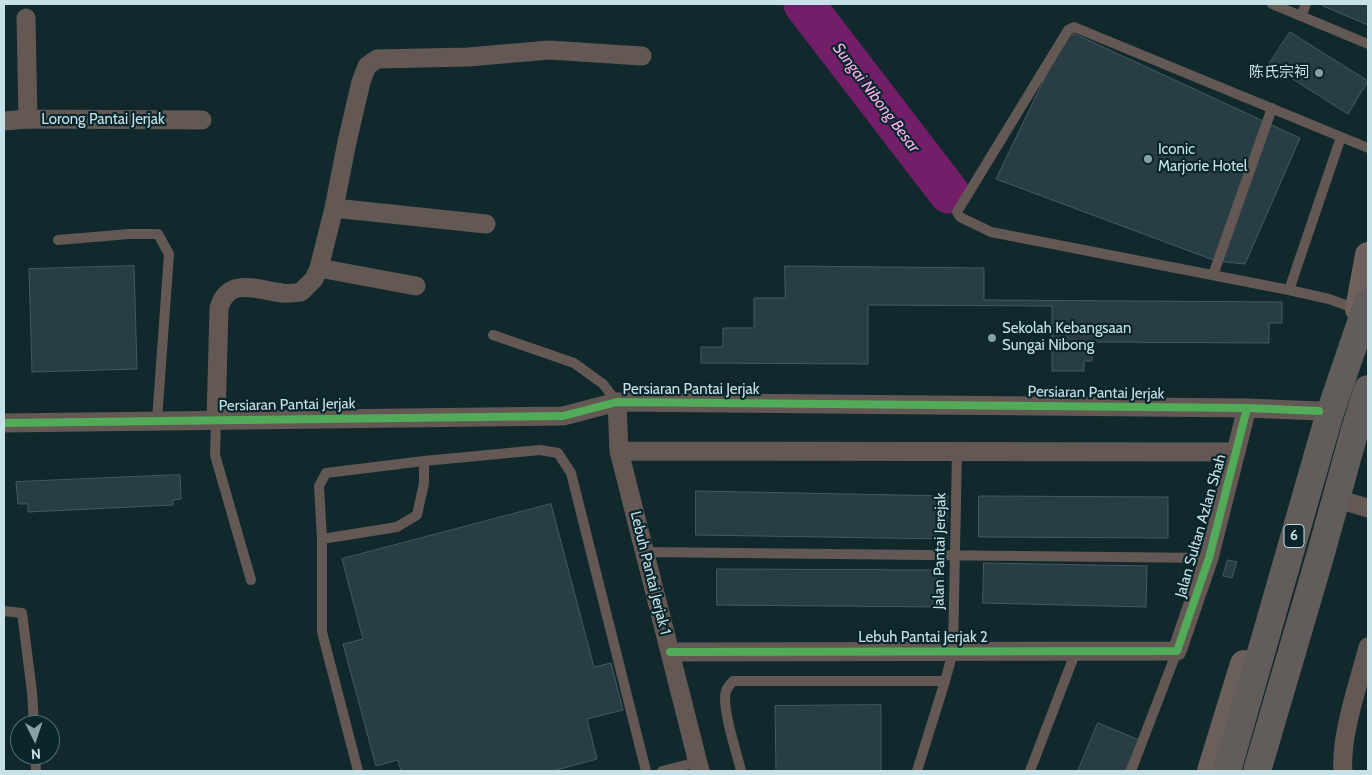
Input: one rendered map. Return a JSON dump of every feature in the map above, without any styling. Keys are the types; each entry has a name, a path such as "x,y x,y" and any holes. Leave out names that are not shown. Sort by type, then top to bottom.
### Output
{"highway":[{"name":"6","path":"1227,771 1329,416 1365,300"},
{"name":"6","path":"1256,771 1368,389"}],"main road":[{"name":"6","path":"1211,771 1319,412 1365,300 1368,255"},
{"path":"1268,771 1356,504 1368,416"}],"street":[{"path":"26,18 28,120"},
{"path":"216,420 218,308 222,297 230,289 245,287 284,294 301,292 314,279 319,268 334,208 361,82 368,66 377,59 468,57 549,50 642,56"},
{"name":"Lorong Pantai Jerjak","path":"4,121 202,120"},
{"path":"334,208 486,224"},
{"path":"319,268 416,286"},
{"name":"Persiaran Pantai Jerjak","path":"4,423 564,416 617,402 1247,408 1319,412"},
{"name":"Lebuh Pantai Jerjak 1","path":"617,402 619,451 698,767"},
{"name":"Jalan Sultan Azlan Shah","path":"1177,651 1209,558 1247,408"},
{"path":"619,451 1236,452"},
{"path":"1343,771 1342,763 1346,733 1368,647"},
{"name":"Lebuh Pantai Jerjak 2","path":"670,652 1177,651"}],"lane":[{"path":"1272,4 1368,44"},
{"path":"1301,16 1306,4"},
{"path":"1365,300 1329,299 991,232 960,217 957,212 1068,30 1074,27 1368,148"},
{"path":"1213,275 1272,108"},
{"path":"1289,290 1341,137"},
{"path":"58,240 129,234 158,234 169,254 157,420"},
{"path":"493,335 574,363 603,384 617,402"},
{"path":"216,420 215,455 251,580"},
{"path":"358,771 322,632 322,539 319,486 326,473 540,450 558,453 570,473 646,771"},
{"name":"Jalan Pantai Jerejak","path":"917,771 953,652 958,451"},
{"path":"322,539 397,527 417,515 424,483 424,461"},
{"path":"644,552 1209,558"},
{"path":"4,611 22,613 33,715"},
{"path":"1030,771 1076,651"},
{"path":"1131,771 1177,651"},
{"path":"741,771 726,703 726,690 733,681 944,681"},
{"path":"662,771 698,767"}],"building":[{"path":"1322,4 1368,4 1368,25 1323,6"},
{"name":"陈氏宗祠","path":"1290,32 1368,81 1348,114 1269,64"},
{"name":"Iconic Marjorie Hotel","path":"1075,34 1300,138 1245,264 1216,261 996,179 1064,38"},
{"path":"134,266 137,369 32,372 29,269"},
{"path":"785,266 984,268 984,300 1282,302 1282,323 1269,323 1269,343 1092,342 1092,361 1084,361 1084,371 1052,371 1052,306 868,305 868,364 701,363 701,347 723,347 723,328 754,328 754,298 785,298"},
{"path":"180,475 181,499 173,500 173,505 28,512 28,504 18,504 16,482"},
{"path":"696,491 948,496 946,539 696,535"},
{"path":"979,496 1168,497 1168,538 979,537"},
{"path":"551,504 594,667 611,663 623,710 587,719 597,759 553,771 401,771 398,760 376,766 343,644 363,639 342,559"},
{"path":"1228,560 1237,562 1232,578 1223,576"},
{"path":"984,563 1147,566 1146,607 983,603"},
{"path":"717,569 943,570 942,607 717,605"},
{"path":"881,705 881,771 776,771 775,706"},
{"path":"1098,723 1139,740 1125,771 1078,771"}],"waterway":[{"name":"Sungai Nibong Besar","path":"804,4 949,193"}],"cycle path":[{"path":"4,423 563,416 617,402 1247,408 1319,411"},
{"path":"670,652 1177,651 1209,558 1247,408"}],"place":[{"name":"陈氏宗祠","path":"1319,73"},
{"name":"Iconic Marjorie Hotel","path":"1148,159"},
{"name":"Sekolah Kebangsaan Sungai Nibong","path":"992,338"}]}
